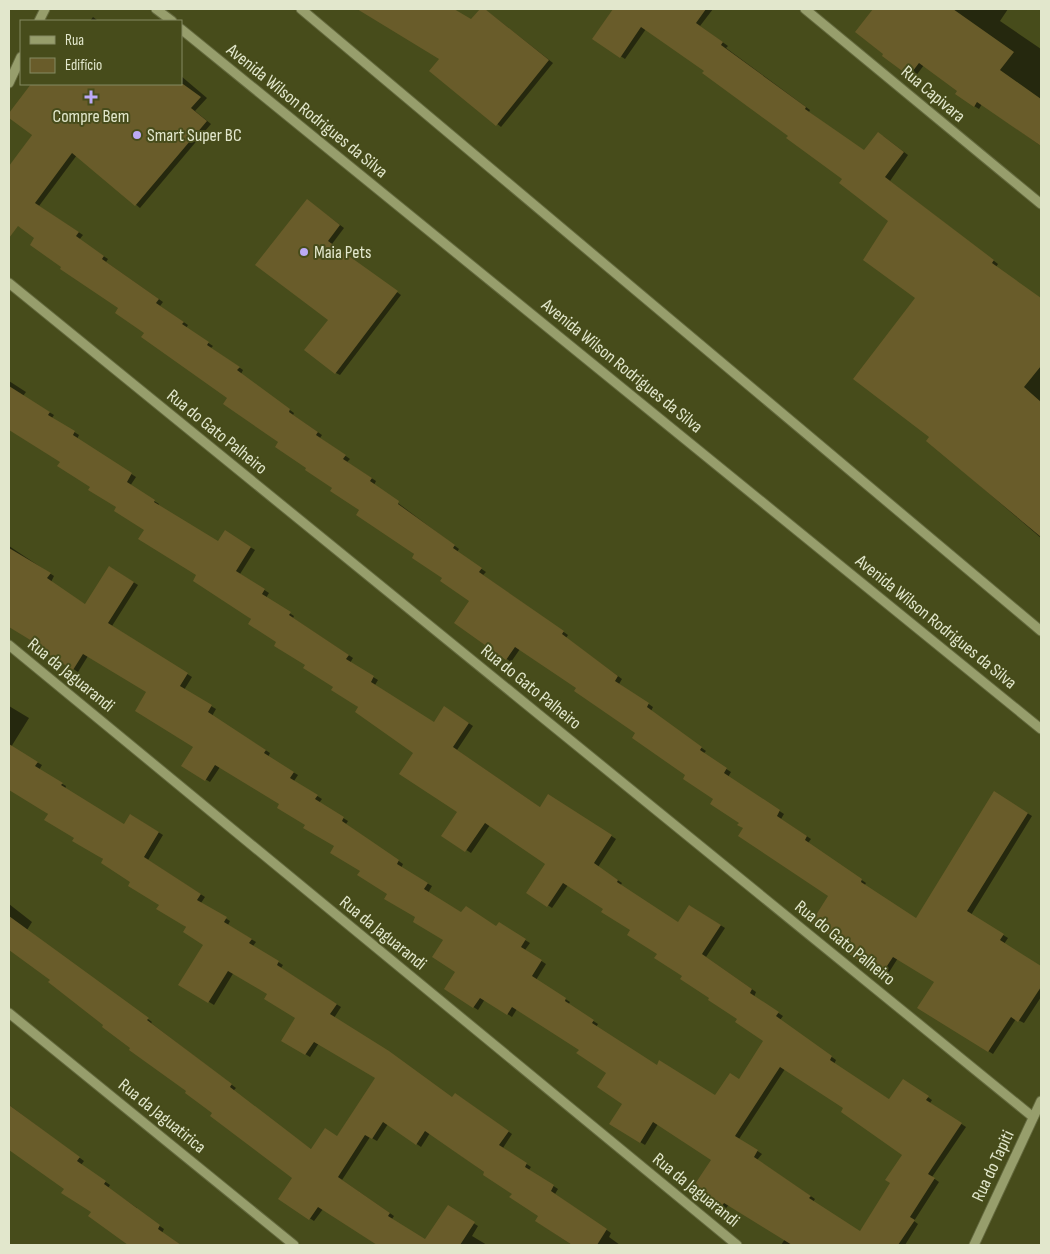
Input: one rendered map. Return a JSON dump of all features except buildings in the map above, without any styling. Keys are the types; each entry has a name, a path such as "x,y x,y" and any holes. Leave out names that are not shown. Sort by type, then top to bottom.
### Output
{"street":[{"path":"156,9 171,20"},
{"path":"301,9 1041,631"},
{"name":"Rua Capivara","path":"804,9 1041,204"},
{"name":"Avenida Wilson Rodrigues da Silva","path":"182,30 1041,729"},
{"path":"9,82 20,59"},
{"name":"Rua do Gato Palheiro","path":"9,283 1033,1117"},
{"name":"Rua da Jaguarandi","path":"9,645 737,1245"},
{"name":"Rua da Jaguatirica","path":"9,1012 294,1245"},
{"name":"Rua do Tapiti","path":"974,1245 1041,1101"}],"place":[{"name":"Compre Bem","path":"91,97"},
{"name":"Smart Super BC","path":"137,135"},
{"name":"Maia Pets","path":"304,252"}]}
